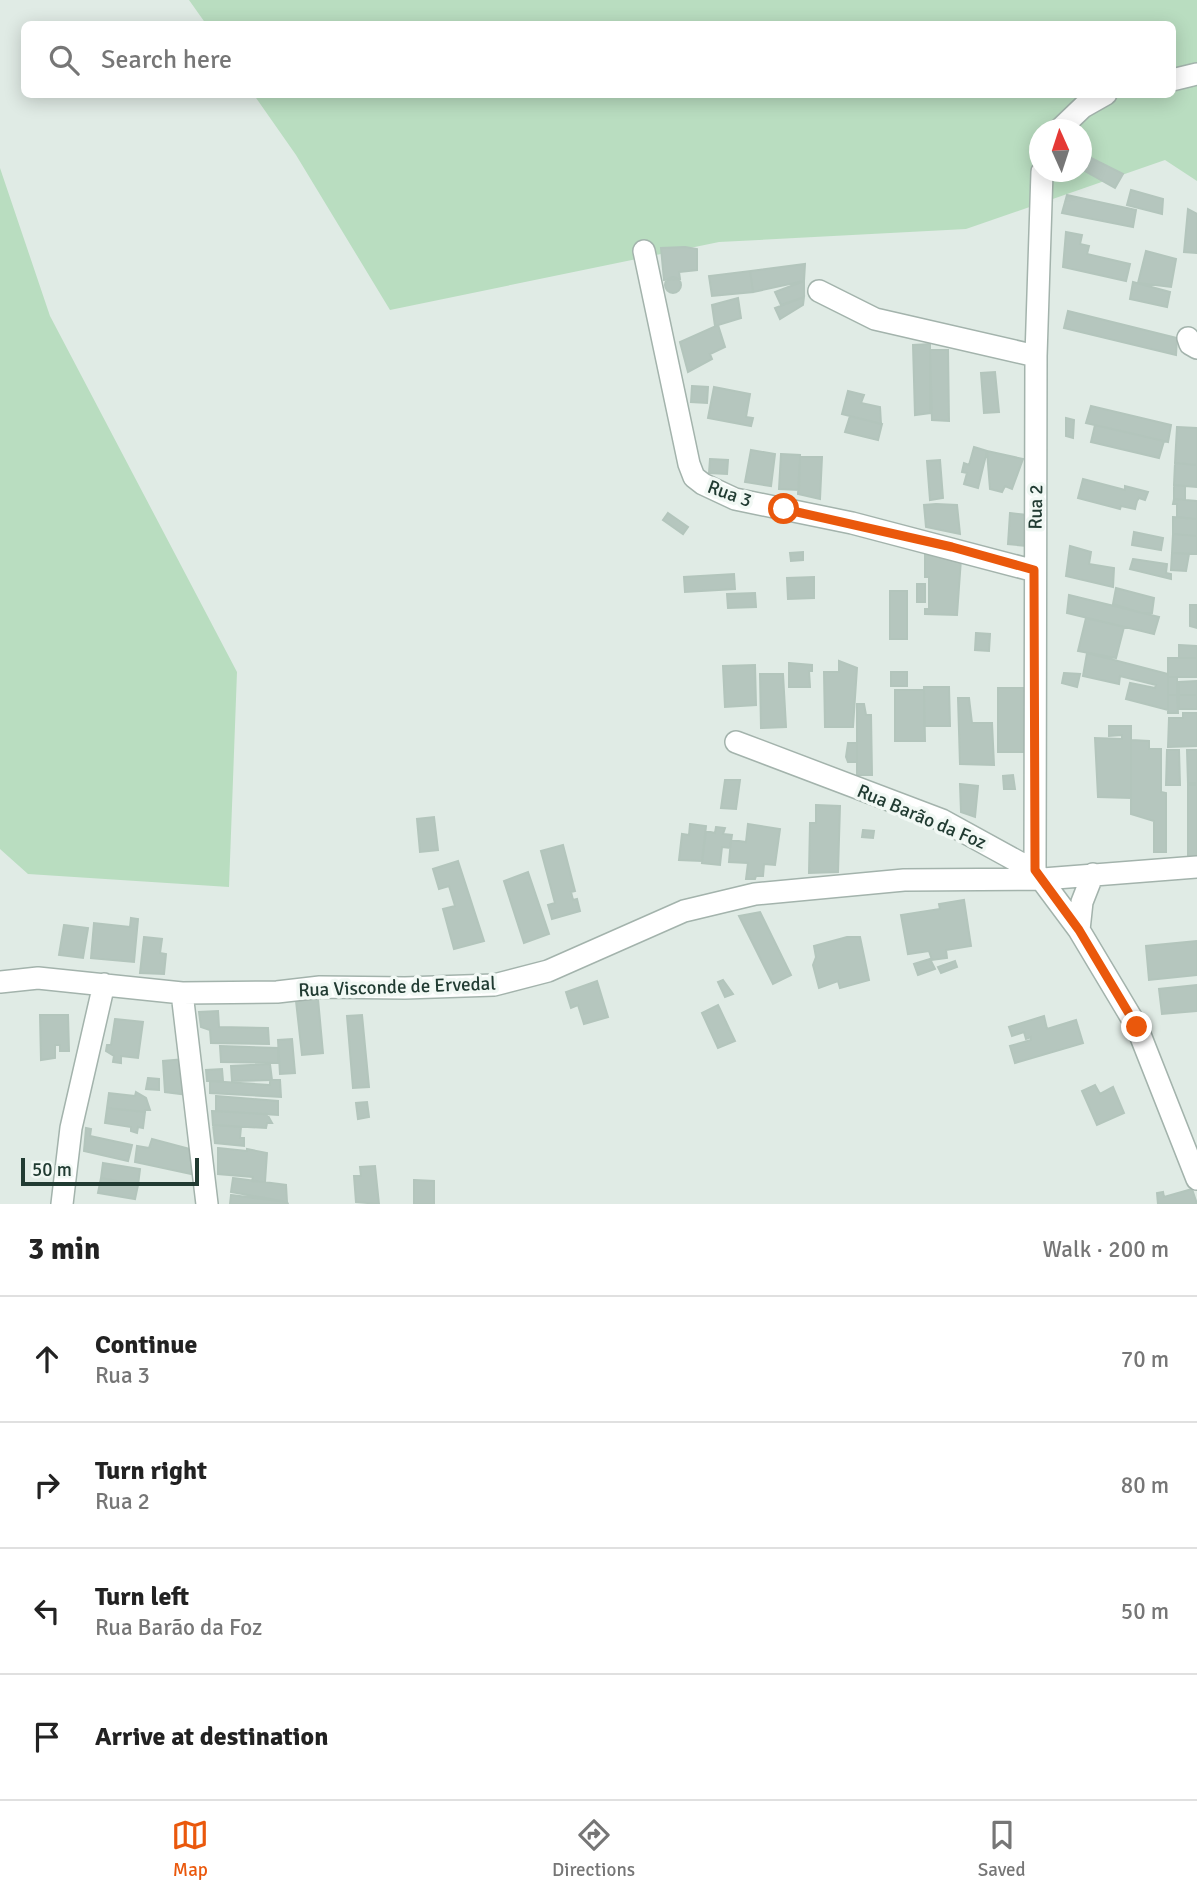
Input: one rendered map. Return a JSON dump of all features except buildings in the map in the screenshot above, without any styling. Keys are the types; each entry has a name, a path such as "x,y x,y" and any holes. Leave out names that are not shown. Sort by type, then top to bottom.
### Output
{"street":[{"path":"1176,79 1197,74"},
{"path":"1070,119 1083,107 1099,98"},
{"name":"Rua 2","path":"1039,875 1034,570 1036,356 1042,182"},
{"name":"Rua 3","path":"643,251 689,464 694,477 702,484 735,499 852,523 1034,570"},
{"path":"819,291 886,322 1036,356"},
{"name":"Rua Barão da Foz","path":"736,742 942,820 1039,875 1079,930 1137,1027 1197,1179"},
{"name":"Rua Visconde de Ervedal","path":"0,982 38,978 182,993 277,992 320,987 494,985 548,971 684,911 755,894 904,880 1093,874 1197,867"},
{"path":"1079,930 1082,902 1093,874"},
{"path":"62,1204 72,1128 104,984"},
{"path":"182,993 207,1204"}],"green space":[{"path":"189,0 1197,0 1197,181 1165,160 966,229 719,242 390,310 296,155 256,98 1176,98 1176,21 204,21"},
{"path":"0,168 50,316 237,672 229,887 28,874 0,849"}],"route":[{"path":"784,509 952,547 1034,570 1035,870 1079,930 1137,1027"}]}
